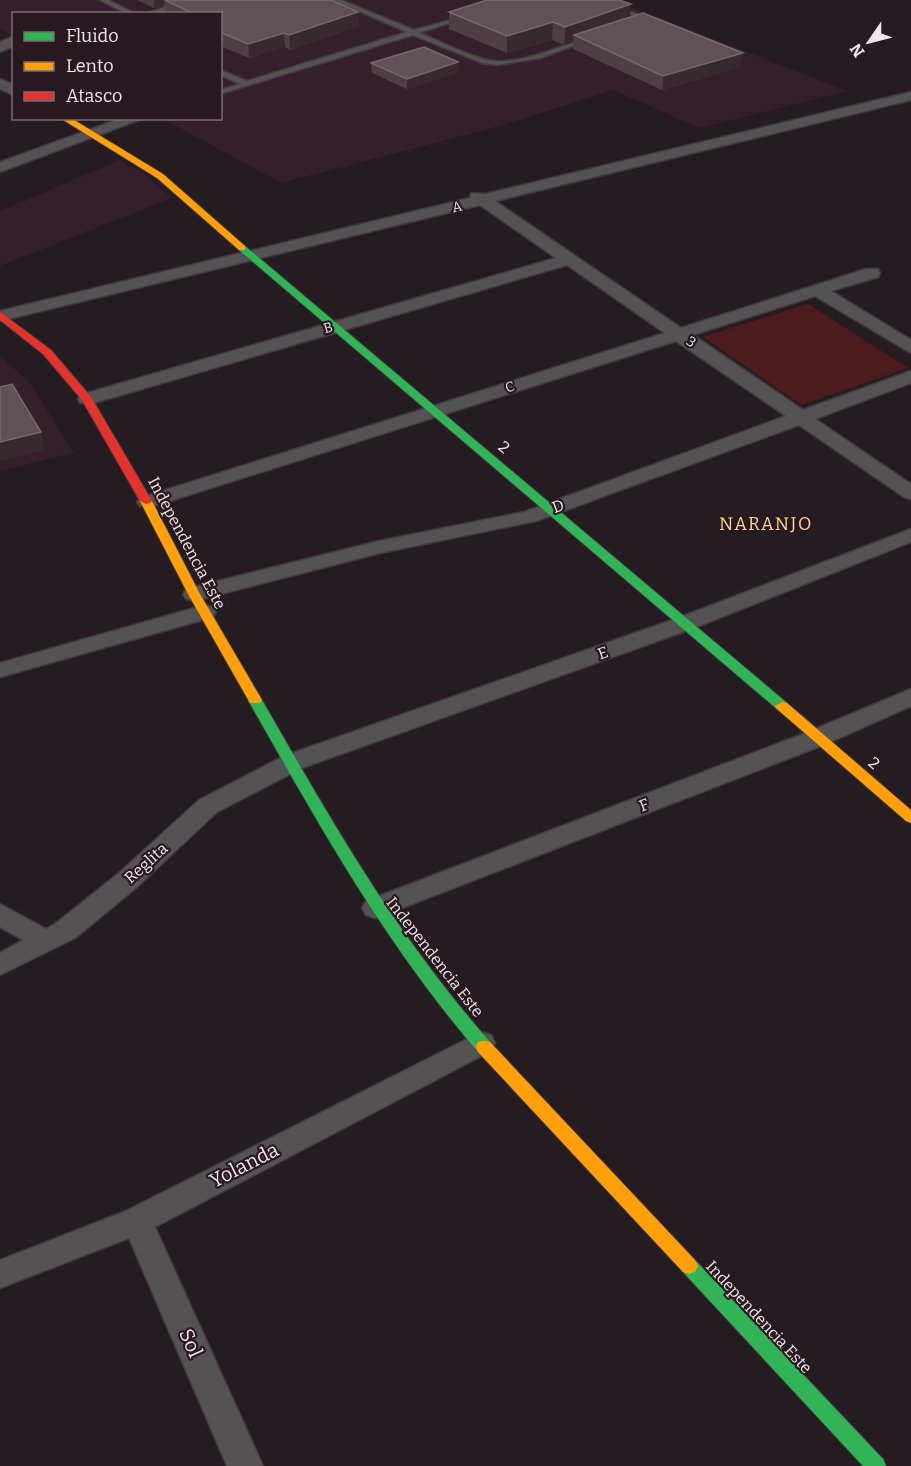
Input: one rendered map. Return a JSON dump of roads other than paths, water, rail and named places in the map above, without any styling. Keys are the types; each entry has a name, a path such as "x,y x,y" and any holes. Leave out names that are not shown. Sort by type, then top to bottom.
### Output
{"street":[{"name":"A","path":"1,315 253,256 477,196 911,96"},
{"name":"2","path":"68,120 160,176 333,327 686,623 911,818"},
{"path":"0,167 130,120"},
{"name":"3","path":"477,196 911,493"},
{"name":"B","path":"87,399 569,259"},
{"name":"C","path":"147,502 872,273"},
{"path":"817,290 911,348"},
{"name":"Independencia Este","path":"1,315 47,352 87,399 147,502 199,603 293,762 375,908 429,982 481,1043 876,1466"},
{"name":"D","path":"0,670 199,603 379,547 529,517 799,416 911,377"},
{"name":"E","path":"293,762 686,623 911,535"},
{"name":"F","path":"375,908 817,738 911,697"},
{"name":"Reglita","path":"0,965 65,931 128,880 208,806 293,762"},
{"path":"0,914 46,941"},
{"name":"Yolanda","path":"0,1274 137,1221 481,1043"},
{"name":"Sol","path":"137,1221 245,1466"}],"lane":[{"path":"102,0 129,12"},
{"path":"154,12 195,0"},
{"path":"336,0 483,62 524,60 603,34"},
{"path":"595,0 659,24"},
{"path":"222,91 476,13"},
{"path":"637,24 648,20"},
{"path":"222,73 247,84"}],"district":[{"name":"NARANJO","path":"766,524"}]}
